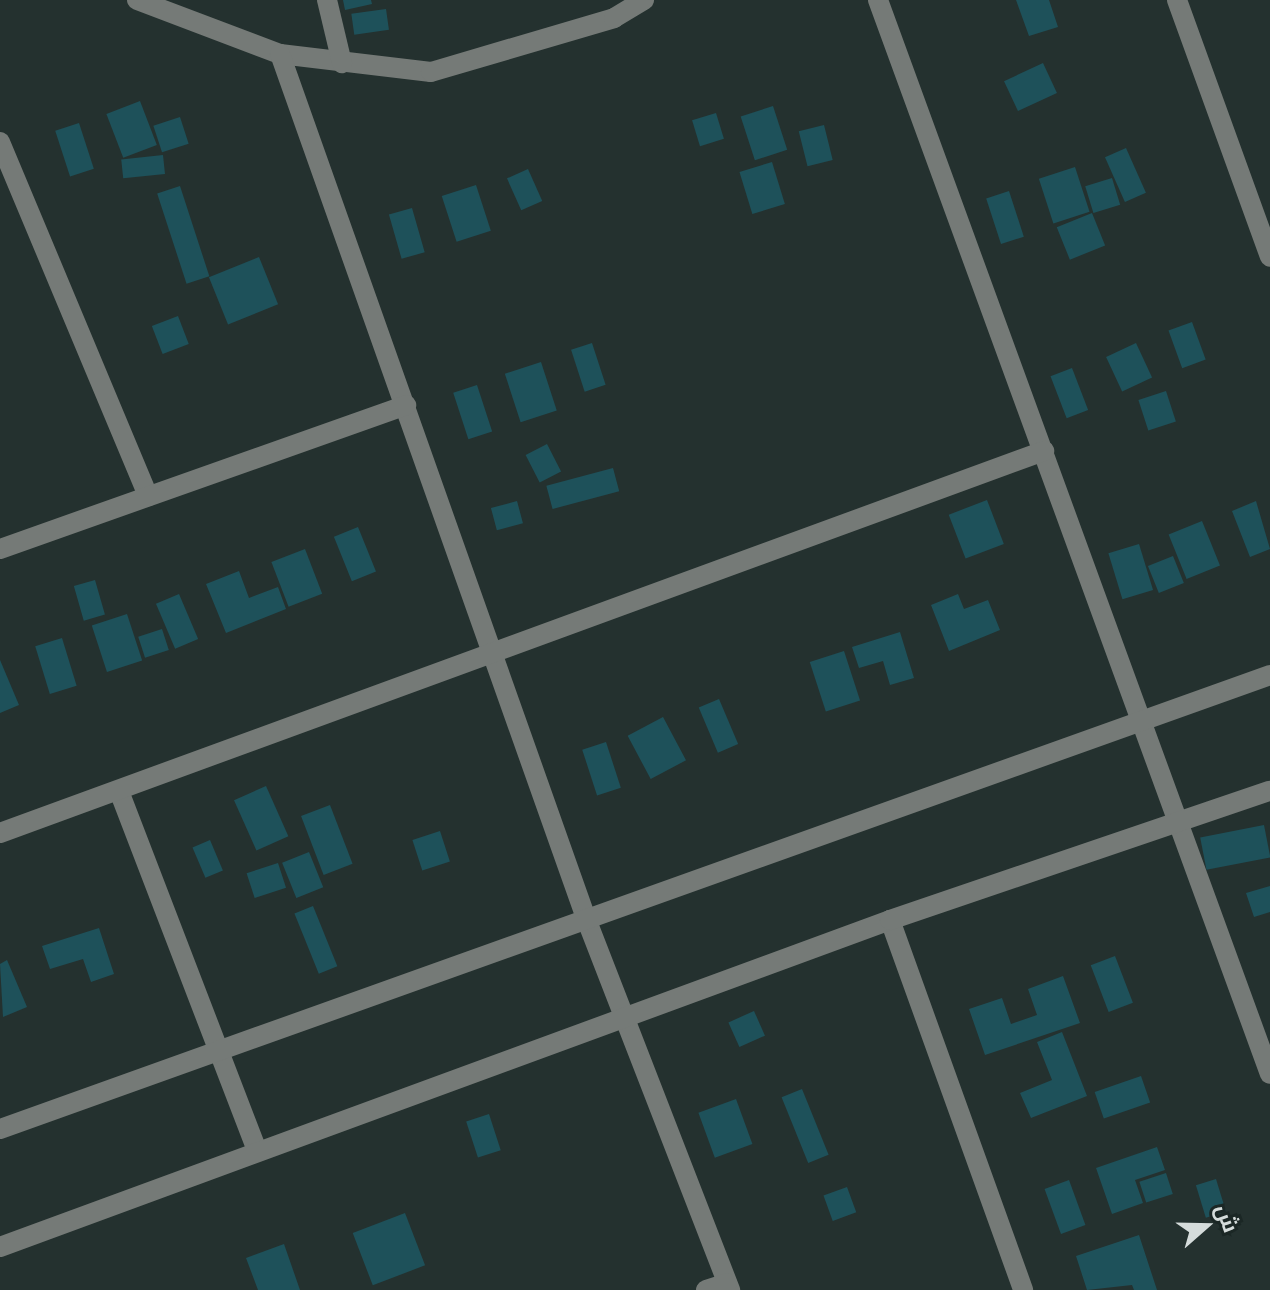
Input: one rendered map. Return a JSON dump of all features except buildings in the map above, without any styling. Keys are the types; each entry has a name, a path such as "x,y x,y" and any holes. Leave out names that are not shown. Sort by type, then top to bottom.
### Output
{"street":[{"path":"137,0 280,54 431,72 614,18 644,0"},
{"path":"327,0 342,63"},
{"path":"878,0 1044,451 1139,724 1270,1074"},
{"path":"1177,0 1270,257"},
{"path":"280,54 587,921 728,1286 706,1290"},
{"path":"0,142 148,496"},
{"path":"0,549 406,405"},
{"path":"0,833 1044,451"},
{"path":"0,1129 1270,675"},
{"path":"119,791 215,1050 257,1150"},
{"path":"0,1247 257,1150 625,1019 890,920 1270,791"},
{"path":"890,920 1023,1290"}]}
